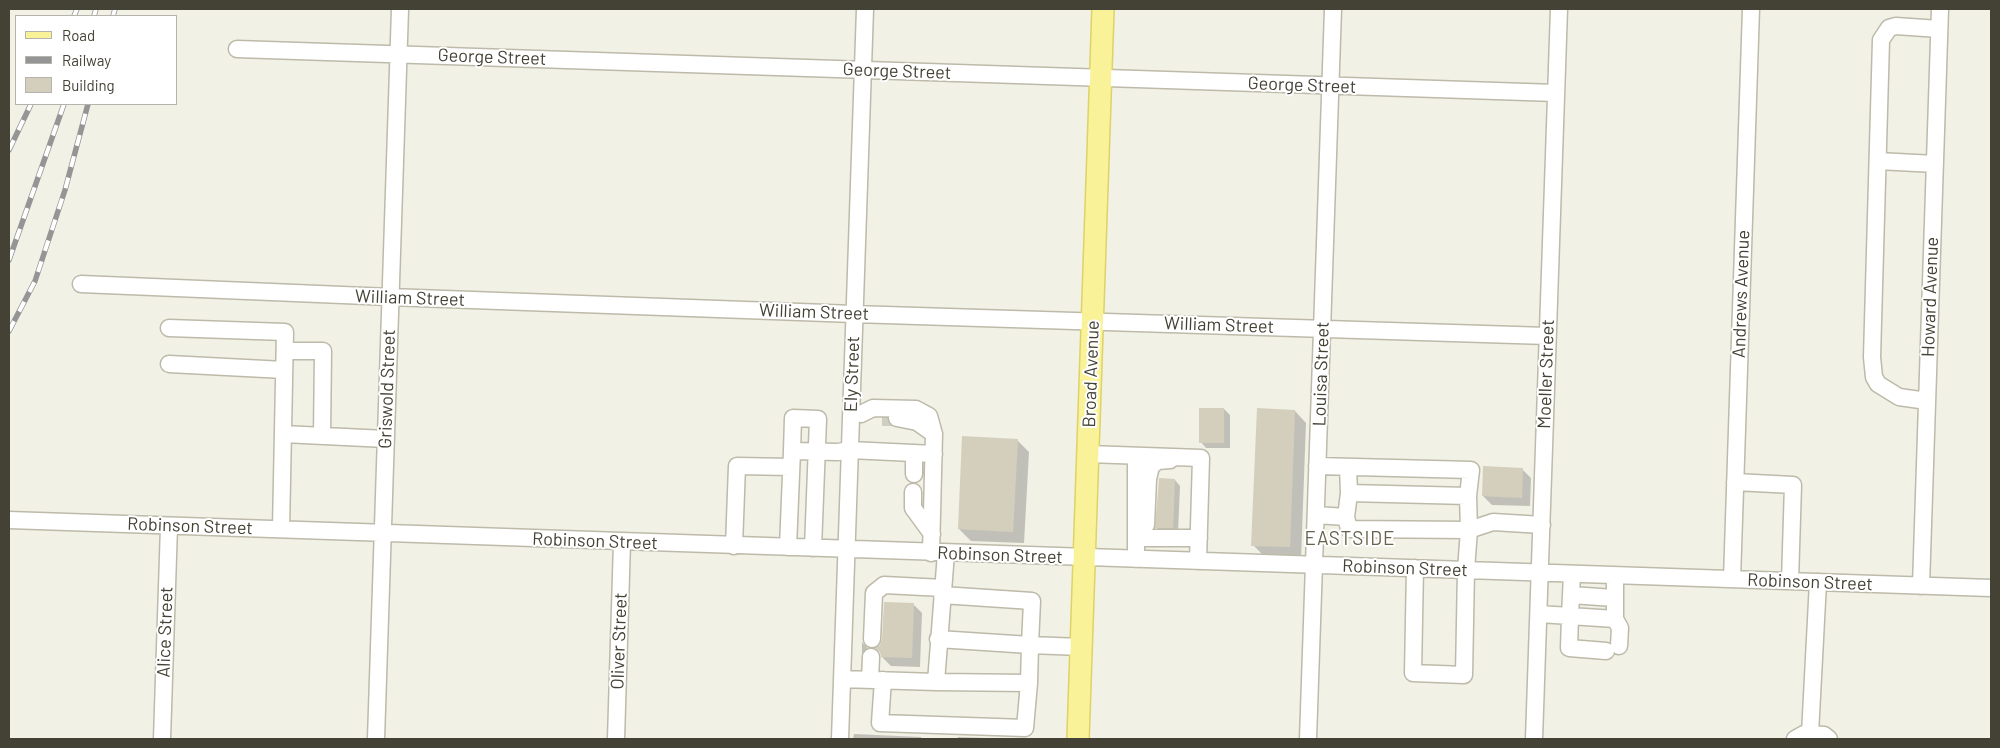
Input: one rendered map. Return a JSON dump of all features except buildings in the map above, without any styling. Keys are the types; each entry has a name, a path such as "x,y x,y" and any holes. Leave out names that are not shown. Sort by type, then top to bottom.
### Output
{"main road":[{"name":"Broad Avenue","path":"1078,739 1103,9"}],"street":[{"name":"Griswold Street","path":"376,739 400,9"},
{"name":"Ely Street","path":"840,739 850,450 856,414 854,314 865,9"},
{"name":"Louisa Street","path":"1308,739 1333,9"},
{"name":"Moeller Street","path":"1534,739 1559,9"},
{"name":"Andrews Avenue","path":"1732,579 1751,9"},
{"name":"Howard Avenue","path":"1921,586 1940,9"},
{"path":"1927,401 1899,397 1878,384 1874,377 1872,357 1881,40 1889,28 1896,26 1939,29"},
{"name":"George Street","path":"237,49 1556,93"},
{"path":"1878,161 1935,164"},
{"name":"William Street","path":"81,284 854,314 1547,336"},
{"path":"169,328 285,332 281,529"},
{"path":"285,350 323,352 322,436"},
{"path":"169,364 284,370"},
{"path":"856,414 873,408 916,409 929,416 934,434 932,534"},
{"path":"856,414 917,422 934,434"},
{"path":"788,547 793,418 818,419 813,548"},
{"path":"283,434 386,439"},
{"path":"792,450 838,452 850,450 934,454"},
{"path":"914,453 914,474"},
{"path":"1088,454 1201,458 1198,561"},
{"path":"1136,456 1136,559"},
{"path":"1136,536 1146,526 1148,479 1152,466 1158,461 1187,458"},
{"path":"734,546 737,466 791,467"},
{"path":"1317,466 1471,470 1468,496 1469,530 1466,570 1464,675 1413,673 1415,568"},
{"path":"1348,467 1349,494 1346,517 1348,529 1469,530 1493,522 1542,526"},
{"path":"1735,482 1793,485 1790,582"},
{"path":"913,492 913,508 932,534 938,552 942,591 936,682"},
{"path":"1349,494 1468,496"},
{"path":"1316,515 1346,517"},
{"name":"Robinson Street","path":"9,520 1991,588"},
{"name":"Alice Street","path":"162,739 170,526"},
{"path":"1136,536 1199,538"},
{"name":"Oliver Street","path":"616,739 622,542"},
{"path":"1572,574 1569,648 1612,648 1620,628 1615,619 1615,576"},
{"path":"1818,582 1803,736 1824,736 1828,739"},
{"path":"871,657 876,680 880,723 1025,728 1029,683 1032,601 884,585 874,593 872,639"},
{"path":"1571,595 1614,598"},
{"path":"1539,614 1615,619"},
{"path":"938,639 1082,646"},
{"path":"842,679 1029,683"}],"tunnel":[{"path":"882,418 897,418"}],"railway":[{"path":"74,15 77,9"},
{"path":"94,15 96,9"},
{"path":"113,15 115,9"},
{"path":"9,150 31,105"},
{"path":"9,260 64,105"},
{"path":"9,331 35,281 65,190 88,105"}],"district":[{"name":"EASTSIDE","path":"1350,539"}]}
